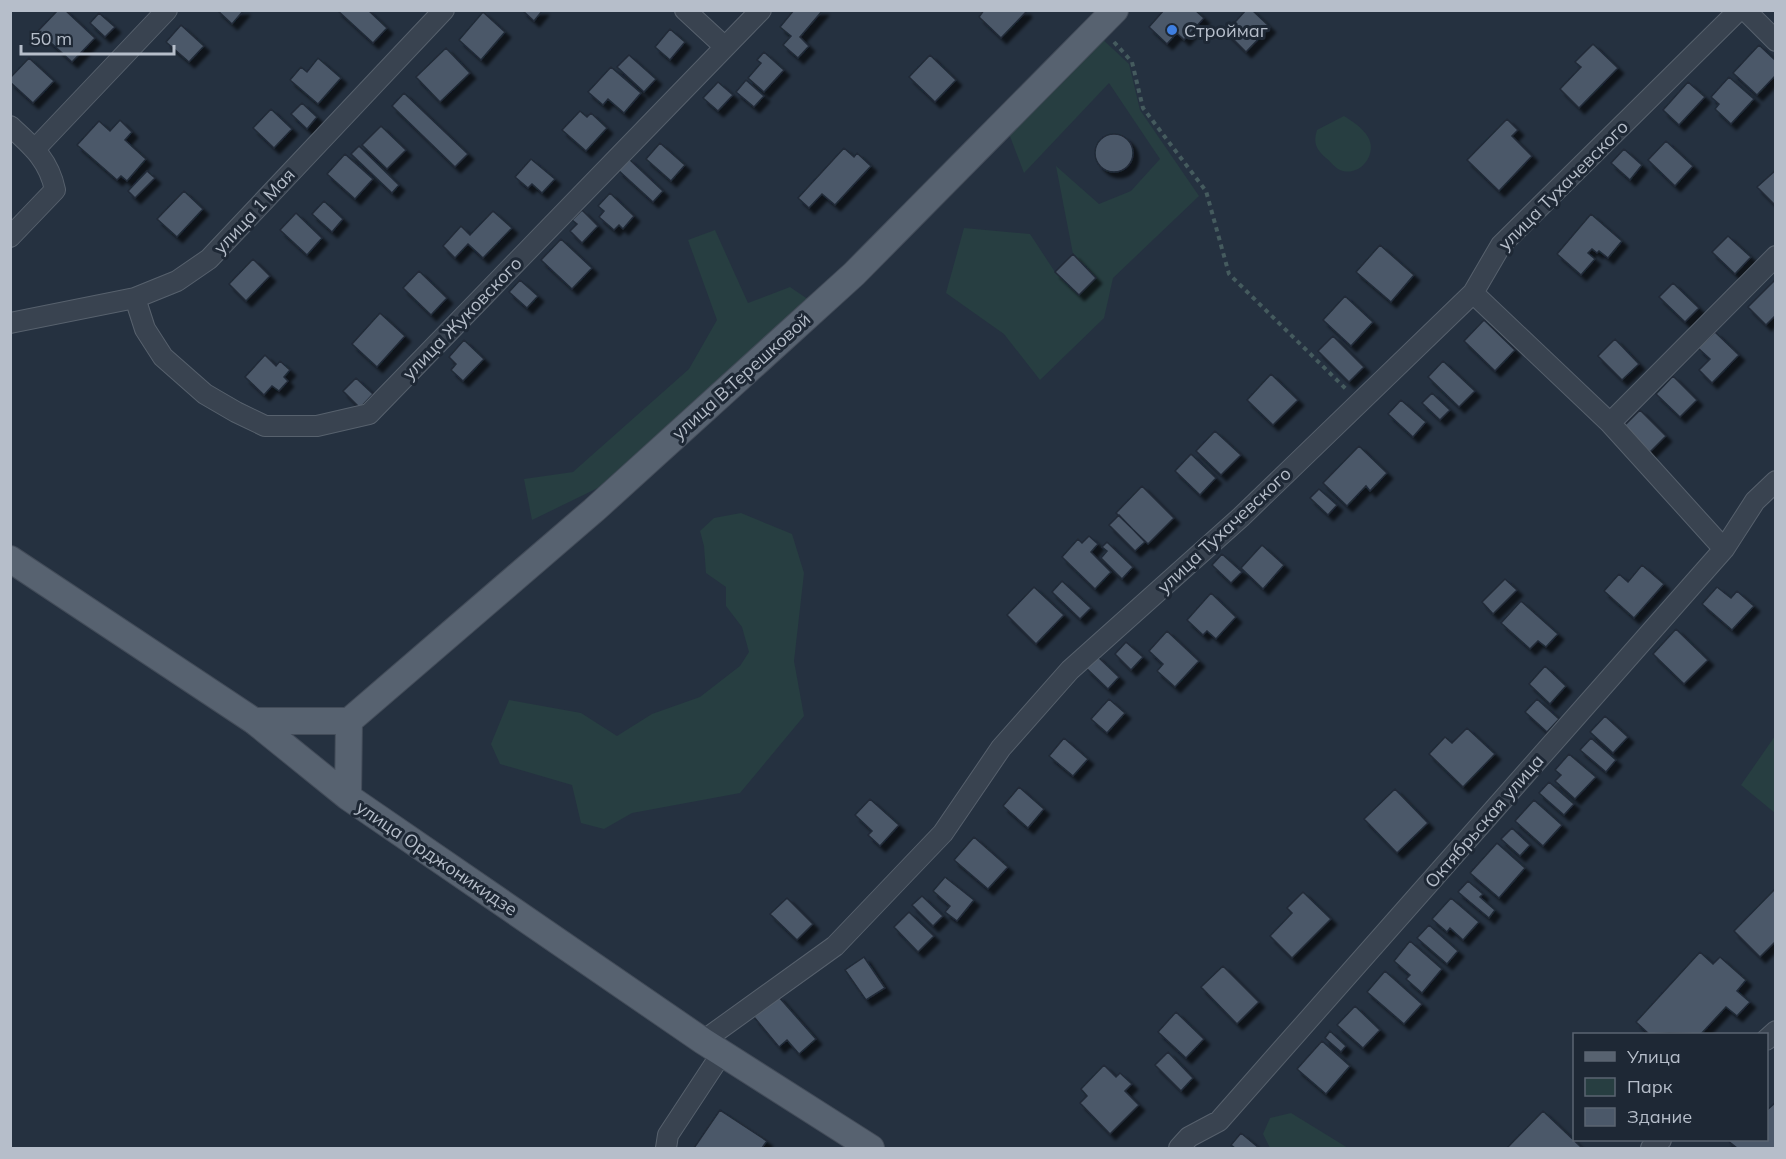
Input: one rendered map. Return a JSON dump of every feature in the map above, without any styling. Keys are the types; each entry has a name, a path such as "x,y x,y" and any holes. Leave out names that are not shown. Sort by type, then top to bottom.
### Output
{"main road":[{"name":"улица В.Терешковой","path":"349,721 594,510 854,274 1107,18"},
{"name":"улица Орджоникидзе","path":"10,559 254,721 348,797 713,1047 871,1149"},
{"path":"254,721 349,721 348,797"}],"street":[{"path":"35,149 167,10"},
{"name":"улица 1 Мая","path":"10,323 135,298 177,281 209,259 444,10"},
{"path":"685,10 725,47"},
{"name":"улица Жуковского","path":"135,298 145,329 163,357 205,394 236,412 265,426 317,426 369,414 761,10"},
{"name":"улица Тухачевского","path":"713,1047 835,946 943,833 1001,748 1070,670 1241,517 1473,293 1501,244 1739,10"},
{"path":"1746,10 1776,41"},
{"path":"10,126 35,149 51,173 55,190 10,237"},
{"path":"1610,423 1776,256"},
{"path":"1473,293 1610,423 1724,549"},
{"name":"Октябрьская улица","path":"1179,1149 1189,1137 1220,1121 1724,549 1755,501 1776,481"},
{"path":"666,1149 668,1135 713,1047"}],"path":[{"path":"1107,18 1132,62 1143,108 1206,191 1229,274 1360,402"}],"green space":[{"path":"1098,35 1129,64 1140,110 1199,196 1113,278 1104,318 1040,380 1004,334 946,293 964,228 1030,234 1055,272 1079,295 1096,278 1073,254 1056,166 1099,204 1131,191 1160,159 1109,83 1024,173 1006,126"},
{"path":"1344,116 1354,122 1368,137 1371,150 1369,157 1360,168 1347,172 1334,166 1320,152 1315,142 1317,130"},
{"path":"715,230 748,303 790,287 809,300 604,485 532,520 524,479 573,472 689,369 717,320 688,240"},
{"path":"741,513 792,534 804,573 794,661 804,716 740,793 632,813 604,829 581,823 572,785 500,764 491,744 509,700 581,713 617,736 652,714 700,697 740,666 749,652 742,627 726,606 726,587 706,573 704,546 700,531 714,518"},
{"path":"1775,736 1775,813 1741,785"},
{"path":"1291,1113 1348,1148 1270,1148 1263,1134 1270,1118"}],"building":[{"path":"58,10 65,10 95,38 72,62 38,31"},
{"path":"217,10 244,10 232,24"},
{"path":"337,10 368,10 387,28 373,43"},
{"path":"522,10 543,10 534,21"},
{"path":"794,10 823,10 800,37 809,46 798,58 783,45 791,36 780,27"},
{"path":"984,10 1025,10 1026,12 1001,38 979,17"},
{"name":"Строймаг","path":"1164,10 1195,10 1204,18 1184,40 1177,33 1167,44 1149,27"},
{"path":"1246,10 1252,10 1270,27 1246,52 1226,32"},
{"path":"483,12 505,32 481,60 459,40"},
{"path":"99,13 115,27 105,37 90,23"},
{"path":"181,25 204,46 189,62 166,42"},
{"path":"670,29 685,42 670,60 655,47"},
{"path":"1593,44 1618,68 1579,108 1560,89 1581,67 1575,62"},
{"path":"1759,45 1776,61 1776,75 1757,95 1733,73"},
{"path":"446,48 470,73 440,102 416,77"},
{"path":"764,52 784,70 764,92 748,78 761,63 757,60"},
{"path":"629,55 656,79 644,92 617,67"},
{"path":"930,55 956,80 935,102 909,77"},
{"path":"29,58 54,81 33,103 10,82 10,78"},
{"path":"318,58 341,78 318,104 290,80 301,67 307,72"},
{"path":"611,67 641,93 624,113 608,99 603,105 588,92"},
{"path":"1729,77 1754,99 1731,124 1715,109 1719,104 1711,97"},
{"path":"746,80 764,96 754,107 736,92"},
{"path":"718,82 733,95 718,111 703,98"},
{"path":"1688,82 1705,97 1679,125 1663,110"},
{"path":"404,93 468,154 455,167 392,106"},
{"path":"302,103 317,117 307,129 291,114"},
{"path":"271,109 292,129 274,148 253,128"},
{"path":"580,111 587,117 591,113 607,128 586,151 562,130"},
{"path":"1507,119 1518,130 1512,136 1532,156 1499,191 1467,160"},
{"path":"120,120 132,132 125,140 146,159 127,181 121,176 117,180 77,145 99,121 110,131"},
{"path":"381,126 406,150 387,169 362,145"},
{"path":"1114,134 1128,139 1133,153 1128,167 1114,172 1100,167 1095,153 1100,139"},
{"path":"1666,141 1693,166 1675,186 1648,160"},
{"path":"660,143 685,165 671,181 646,159"},
{"path":"359,146 399,185 392,193 351,154"},
{"path":"844,148 854,157 857,153 871,166 835,205 822,194 809,208 798,198"},
{"path":"1624,149 1642,165 1630,180 1611,163"},
{"path":"345,154 373,179 355,199 327,174"},
{"path":"531,159 555,179 542,193 532,184 528,188 515,177"},
{"path":"629,159 663,191 653,202 618,170"},
{"path":"1776,170 1776,206 1757,187"},
{"path":"147,171 155,178 135,198 128,191"},
{"path":"184,191 203,209 177,237 157,219"},
{"path":"610,193 634,216 623,229 619,225 614,230 599,217 604,211 598,206"},
{"path":"324,201 343,219 332,232 312,214"},
{"path":"582,210 598,226 582,243 570,231 577,224 572,220"},
{"path":"493,211 512,228 483,258 468,244 455,258 443,246 461,226 470,235"},
{"path":"296,213 322,238 307,255 280,230"},
{"path":"1591,214 1622,241 1608,258 1592,249 1588,253 1595,259 1581,275 1557,254"},
{"path":"1728,236 1751,257 1735,274 1712,252"},
{"path":"561,239 592,268 572,289 541,260"},
{"path":"1380,245 1414,275 1391,302 1356,272"},
{"path":"1073,254 1096,278 1079,295 1055,272"},
{"path":"253,259 270,276 246,301 229,284"},
{"path":"419,271 447,298 431,315 403,288"},
{"path":"1776,279 1776,315 1766,325 1748,307"},
{"path":"520,280 538,296 527,308 509,292"},
{"path":"1673,283 1699,308 1685,322 1659,297"},
{"path":"1345,296 1373,322 1351,346 1323,320"},
{"path":"380,313 405,336 377,367 352,344"},
{"path":"1484,320 1515,350 1495,371 1464,341"},
{"path":"1715,332 1739,355 1712,383 1699,370 1710,359 1698,348"},
{"path":"1333,336 1364,367 1349,382 1318,351"},
{"path":"1615,339 1639,364 1622,380 1598,356"},
{"path":"464,340 484,359 463,381 451,370 456,364 449,357"},
{"path":"265,355 276,366 280,361 290,370 284,377 288,381 279,391 272,386 264,395 245,377"},
{"path":"1443,361 1475,391 1459,407 1428,377"},
{"path":"1271,374 1298,400 1273,425 1247,400"},
{"path":"1673,376 1697,400 1680,417 1656,394"},
{"path":"356,378 373,394 360,408 343,391"},
{"path":"1432,393 1450,410 1440,420 1422,403"},
{"path":"1401,400 1426,422 1413,437 1388,414"},
{"path":"1640,410 1666,436 1650,452 1624,426"},
{"path":"1215,431 1241,455 1221,475 1196,451"},
{"path":"1359,446 1387,473 1370,491 1366,486 1347,506 1323,483"},
{"path":"1191,454 1216,478 1200,495 1175,471"},
{"path":"1142,486 1174,518 1148,544 1116,513"},
{"path":"1319,489 1337,505 1328,515 1310,498"},
{"path":"1119,515 1145,542 1135,551 1109,525"},
{"path":"1089,536 1098,544 1091,552 1111,572 1095,589 1062,557 1078,539 1082,543"},
{"path":"1107,542 1133,567 1122,579 1101,558 1107,551 1102,547"},
{"path":"1262,545 1284,565 1263,589 1241,568"},
{"path":"1222,554 1242,572 1231,583 1212,565"},
{"path":"1642,565 1664,584 1634,618 1604,591 1619,574 1628,582"},
{"path":"1505,579 1517,590 1493,614 1482,602"},
{"path":"1062,581 1091,608 1080,619 1052,592"},
{"path":"1034,587 1064,615 1036,644 1007,615"},
{"path":"1717,587 1731,598 1737,591 1754,606 1732,630 1702,604"},
{"path":"1211,593 1236,617 1216,639 1207,631 1203,635 1187,620"},
{"path":"1521,601 1558,634 1546,647 1538,641 1530,649 1501,623"},
{"path":"1676,629 1708,660 1684,684 1653,654"},
{"path":"1167,631 1199,661 1175,687 1157,671 1163,664 1149,651"},
{"path":"1126,642 1143,657 1131,670 1115,654"},
{"path":"1097,656 1119,677 1108,689 1086,668"},
{"path":"1545,666 1566,686 1550,704 1529,684"},
{"path":"1109,699 1125,713 1107,733 1091,719"},
{"path":"1537,699 1559,719 1547,732 1525,712"},
{"path":"1605,716 1628,737 1613,753 1590,732"},
{"path":"1467,728 1495,754 1463,787 1429,754 1445,737 1452,743"},
{"path":"1064,738 1088,759 1073,776 1049,756"},
{"path":"1591,738 1616,760 1606,772 1580,750"},
{"path":"1569,754 1596,777 1575,799 1555,781 1561,775 1555,770"},
{"path":"1549,782 1574,804 1564,815 1539,793"},
{"path":"1019,787 1044,809 1028,828 1003,806"},
{"path":"1395,789 1428,823 1397,853 1364,819"},
{"path":"870,799 899,825 880,846 868,835 872,831 855,815"},
{"path":"1534,800 1562,825 1543,846 1515,821"},
{"path":"1512,828 1530,845 1520,856 1501,839"},
{"path":"974,837 1008,867 988,889 954,860"},
{"path":"1497,843 1525,868 1499,898 1470,873"},
{"path":"945,877 974,900 957,921 945,912 950,906 933,891"},
{"path":"1468,881 1483,894 1480,897 1495,910 1489,918 1458,892"},
{"path":"1776,888 1776,941 1760,957 1734,931"},
{"path":"1303,892 1331,919 1292,958 1270,936 1292,913 1287,908"},
{"path":"922,896 943,916 933,926 912,905"},
{"path":"787,898 813,924 797,940 770,914"},
{"path":"1451,898 1479,922 1463,940 1450,928 1447,932 1432,919"},
{"path":"909,912 934,936 918,952 894,927"},
{"path":"1429,925 1458,951 1447,964 1417,938"},
{"path":"1410,941 1442,969 1422,993 1406,979 1410,975 1394,961"},
{"path":"1700,952 1713,964 1720,957 1746,980 1737,991 1750,1002 1737,1016 1726,1007 1702,1033 1648,1033 1636,1022"},
{"path":"864,957 885,988 866,1000 845,970"},
{"path":"1223,966 1259,1002 1237,1024 1201,987"},
{"path":"1385,971 1422,1004 1404,1024 1367,992"},
{"path":"778,996 816,1039 799,1054 787,1040 779,1047 754,1017"},
{"path":"1355,1006 1380,1030 1363,1048 1337,1025"},
{"path":"1176,1012 1204,1039 1186,1058 1158,1032"},
{"path":"1330,1031 1346,1046 1341,1052 1325,1038"},
{"path":"1322,1041 1350,1066 1326,1094 1297,1069"},
{"path":"1168,1052 1193,1078 1181,1091 1155,1065"},
{"path":"1104,1065 1116,1077 1120,1073 1132,1084 1125,1091 1139,1105 1110,1134 1080,1103 1087,1096 1081,1089"},
{"path":"1776,1102 1776,1148 1737,1148 1728,1141 1768,1141 1768,1109"},
{"path":"720,1110 767,1141 762,1148 694,1148"},
{"path":"1543,1111 1581,1147 1579,1148 1507,1148"},
{"path":"1241,1133 1259,1148 1235,1148 1231,1145"}],"place":[{"name":"Строймаг","path":"1172,30"}]}
